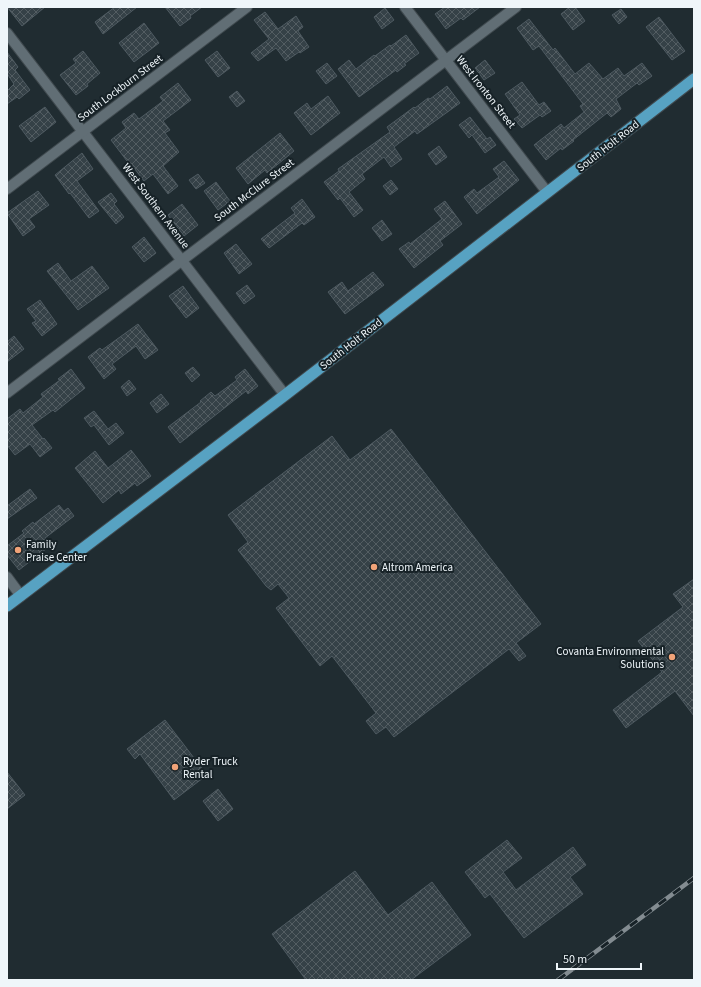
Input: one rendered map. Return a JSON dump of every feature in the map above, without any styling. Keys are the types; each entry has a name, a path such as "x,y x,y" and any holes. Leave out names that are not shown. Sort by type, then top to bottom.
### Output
{"main road":[{"name":"South Holt Road","path":"7,606 694,79"}],"street":[{"name":"South Lockburn Street","path":"7,189 248,7"},
{"name":"West Ironton Street","path":"405,7 548,192"},
{"name":"South McClure Street","path":"7,394 516,7"},
{"name":"West Southern Avenue","path":"7,32 284,395"},
{"path":"7,577 21,596"}],"building":[{"path":"7,7 45,7 22,26"},
{"path":"115,7 137,7 103,34 95,22"},
{"path":"165,7 202,7 180,26"},
{"path":"445,7 480,7 463,20 461,18 446,29 435,14"},
{"path":"570,7 575,7 585,21 573,30 561,14"},
{"path":"385,8 394,20 382,29 374,17"},
{"path":"621,9 627,17 619,24 612,15"},
{"path":"265,12 278,29 296,16 303,27 298,31 309,47 286,61 276,48 258,61 251,53 269,39 254,20"},
{"path":"659,17 685,51 672,60 646,27"},
{"path":"529,19 553,50 555,48 575,74 589,63 603,79 618,68 624,76 642,63 652,76 639,85 637,83 616,99 621,109 611,117 607,113 573,140 574,141 562,150 561,148 546,160 534,145 561,124 564,128 584,112 580,106 583,104 539,46 533,50 517,28"},
{"path":"144,23 159,43 134,62 119,43"},
{"path":"406,35 419,53 404,64 406,65 397,72 396,70 359,97 338,69 349,60 356,69 374,55 375,56 390,45 391,46"},
{"path":"83,51 100,73 87,84 88,86 76,95 60,75 76,63 73,59"},
{"path":"217,51 230,68 218,77 205,60"},
{"path":"7,52 18,67 15,70 30,90 19,99 17,97 7,104 7,91 14,84 8,75 7,76"},
{"path":"485,60 495,73 484,80 475,68"},
{"path":"327,63 337,76 326,84 316,71"},
{"path":"522,82 539,105 544,102 551,111 542,117 540,115 522,128 514,119 520,115 505,94"},
{"path":"178,83 191,100 163,121 170,130 165,133 179,152 163,166 178,186 168,194 153,174 144,181 111,140 126,128 122,122 134,113 139,119 163,101 160,97"},
{"path":"447,86 460,103 417,134 415,131 394,147 402,159 391,167 384,157 362,174 365,179 349,192 363,210 354,217 340,198 338,200 324,182 339,171 338,169 390,132 387,127 414,107 415,108 428,98 430,99"},
{"path":"237,91 245,101 237,107 229,97"},
{"path":"328,96 340,113 311,135 294,113 307,103 311,109"},
{"path":"45,107 56,122 31,142 19,126"},
{"path":"470,117 487,139 490,137 496,145 485,153 472,135 469,138 459,125"},
{"path":"280,133 294,151 267,173 265,170 248,184 236,168"},
{"path":"439,146 447,157 436,165 428,154"},
{"path":"82,153 93,169 77,181 99,211 89,218 55,175"},
{"path":"504,161 519,180 477,214 464,197 474,189 477,193 499,177 493,169"},
{"path":"198,174 205,183 196,189 189,180"},
{"path":"391,180 398,189 390,195 383,186"},
{"path":"216,182 230,201 218,210 204,191"},
{"path":"38,191 49,205 29,219 35,227 23,236 7,213"},
{"path":"111,193 117,201 114,204 124,217 116,224 98,202"},
{"path":"302,199 315,217 304,225 302,223 269,248 261,239 295,213 291,208"},
{"path":"445,201 462,224 440,241 443,245 414,268 399,249 409,242 410,244 442,219 434,209"},
{"path":"182,204 198,225 184,236 168,215"},
{"path":"382,220 392,234 382,241 372,228"},
{"path":"144,237 156,253 144,262 132,247"},
{"path":"236,244 252,264 239,274 224,253"},
{"path":"58,263 71,281 92,266 109,288 78,310 47,271"},
{"path":"373,272 384,285 345,314 328,292 342,282 348,291"},
{"path":"247,285 255,296 244,304 236,293"},
{"path":"183,286 199,308 186,318 169,296"},
{"path":"40,300 57,324 42,336 32,323 36,321 27,309"},
{"path":"138,324 158,350 145,359 136,346 112,364 116,369 104,379 88,357 100,348 102,350"},
{"path":"14,336 24,349 7,362 7,342"},
{"path":"193,367 200,375 192,382 185,373"},
{"path":"71,369 85,388 55,412 53,410 32,425 52,448 40,457 30,444 15,455 7,445 7,419 20,409 23,413 43,397 41,394 60,380 58,379"},
{"path":"245,369 258,386 248,394 246,391 180,443 168,427 201,402 200,401 211,392 215,396 237,380 235,377"},
{"path":"129,380 136,389 127,396 121,387"},
{"path":"161,394 169,404 157,413 150,403"},
{"path":"94,411 108,429 116,423 124,433 109,445 94,425 91,427 84,418"},
{"name":"Altrom America","path":"391,429 541,624 516,643 526,656 519,661 509,649 394,737 386,727 376,734 366,721 376,713 332,656 320,666 276,608 289,598 278,584 271,590 266,586 238,550 248,542 228,515 332,436 350,460"},
{"path":"131,450 151,476 137,486 135,483 121,494 119,490 103,503 75,468 95,451 108,468"},
{"path":"30,489 37,498 7,519 7,506"},
{"path":"59,505 64,511 68,508 74,516 45,538 51,545 19,570 7,555 7,546 24,533 22,531 33,522 34,524"},
{"name":"Covanta Environmental Solutions","path":"694,579 694,716 675,691 626,728 613,710 662,672 638,641 683,607 673,594"},
{"name":"Ryder Truck Rental","path":"165,720 207,775 174,800 140,754 135,759 127,749"},
{"path":"7,772 25,795 7,809"},
{"path":"218,789 233,809 218,821 203,801"},
{"path":"507,840 522,858 503,872 516,890 573,847 586,865 570,877 583,894 524,938 490,894 485,898 465,872"},
{"path":"355,871 388,915 432,882 471,935 411,980 306,980 272,934"}],"railway":[{"path":"558,980 694,878"}],"place":[{"name":"Family Praise Center","path":"18,550"},
{"name":"Altrom America","path":"374,567"},
{"name":"Covanta Environmental Solutions","path":"672,657"},
{"name":"Ryder Truck Rental","path":"175,767"}]}
